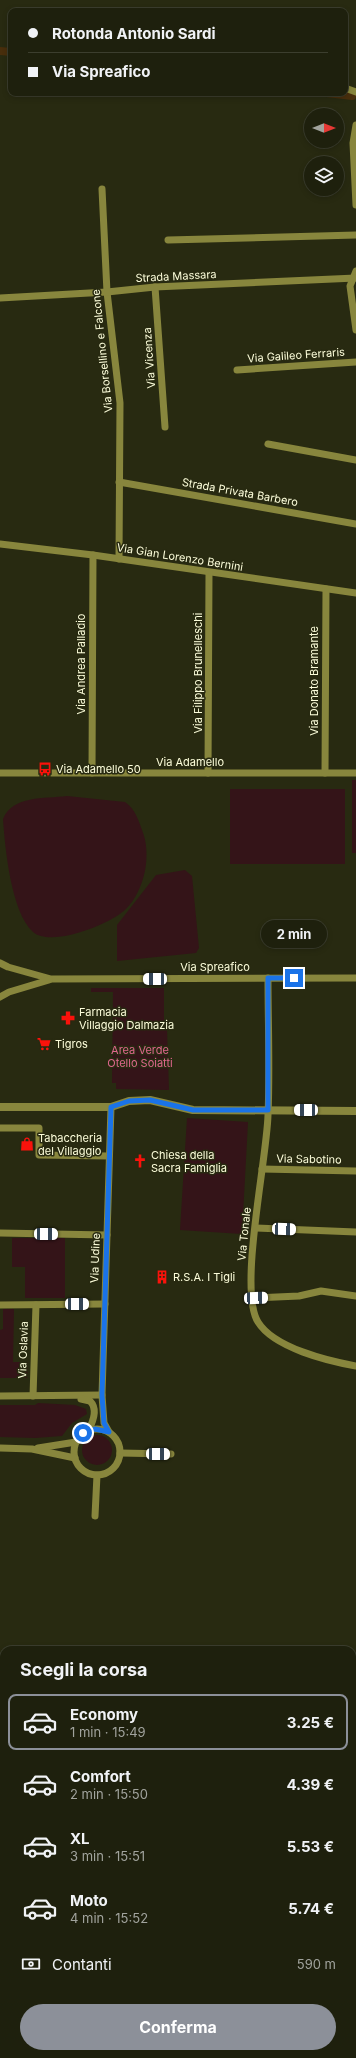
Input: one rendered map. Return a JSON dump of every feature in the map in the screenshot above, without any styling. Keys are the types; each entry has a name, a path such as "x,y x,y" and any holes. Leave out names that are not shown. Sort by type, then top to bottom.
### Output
{"street":[{"path":"356,126 353,143 356,205"},
{"name":"Via Borsellino e Falcone","path":"102,189 107,292 120,403 119,559"},
{"path":"168,240 356,235"},
{"path":"356,271 355,278 350,286 356,330"},
{"name":"Strada Massara","path":"0,298 107,292 154,287 355,278"},
{"name":"Via Vicenza","path":"154,287 166,427"},
{"name":"Via Galileo Ferraris","path":"237,370 356,362"},
{"path":"268,444 356,460"},
{"name":"Strada Privata Barbero","path":"119,482 356,524"},
{"name":"Via Gian Lorenzo Bernini","path":"0,544 93,555 209,573 356,593"},
{"name":"Via Andrea Palladio","path":"92,773 93,555"},
{"name":"Via Filippo Brunelleschi","path":"208,773 209,573"},
{"name":"Via Donato Bramante","path":"325,773 326,589"},
{"name":"Via Adamello","path":"0,773 356,773"},
{"name":"Via Spreafico","path":"0,962 8,968 51,979 356,978"},
{"name":"Via Tonale","path":"268,978 268,1110 251,1268 253,1309 258,1322 265,1331 275,1338 317,1357 356,1366"},
{"name":"Via Spreafico","path":"0,996 51,979"},
{"path":"0,1107 111,1107 129,1101 150,1100 193,1110 356,1111"},
{"name":"Via Udine","path":"109,1432 104,1423 102,1395 111,1107"},
{"path":"0,1128 40,1128 39,1155 109,1156"},
{"name":"Via Sabotino","path":"262,1169 356,1171"},
{"path":"256,1228 356,1232"},
{"path":"0,1233 107,1235"},
{"path":"252,1298 299,1296 321,1292 356,1296"},
{"name":"Via Oslavia","path":"32,1396 36,1304"},
{"path":"0,1305 105,1304"},
{"path":"0,1396 67,1397 102,1395"},
{"path":"32,1449 76,1442 88,1430 94,1415 92,1403 87,1400 67,1397"},
{"path":"76,1442 75,1458 83,1470 97,1474 110,1471 118,1460 120,1453 118,1441 109,1432 95,1429 88,1430"},
{"path":"0,1448 32,1449 75,1458"},
{"path":"120,1453 171,1454"},
{"path":"96,1516 97,1474"}],"green space":[{"path":"352,780 356,780 356,853 352,853"},
{"path":"230,789 345,789 345,864 230,864"},
{"path":"67,796 125,802 134,811 138,818 145,840 145,871 138,892 133,901 118,915 95,927 81,932 66,936 42,936 33,932 25,923 14,895 5,846 3,819 8,811 22,802 39,798"},
{"path":"185,870 192,876 199,948 196,953 117,961 117,925 156,875"},
{"name":"Area Verde Otello Soiatti","path":"91,988 164,988 164,1029 167,1029 169,1090 116,1089 116,1083 112,1083 113,992 91,992"},
{"path":"187,1118 248,1122 242,1234 180,1230"},
{"path":"12,1238 65,1238 65,1298 25,1298 25,1267 12,1267"},
{"path":"3,1309 14,1309 13,1362 28,1362 27,1378 0,1378 0,1330 3,1329"},
{"path":"38,1403 75,1405 86,1409 87,1414 72,1423 62,1436 35,1438 0,1437 0,1405 35,1405"},
{"path":"97,1435 108,1439 112,1450 108,1461 97,1465 86,1461 82,1450 86,1439"}],"waterway":[{"path":"0,51 8,52"},
{"path":"348,96 352,96"}],"place":[{"name":"Via Adamello 50","path":"45,769"},
{"name":"Farmacia Villaggio Dalmazia","path":"68,1018"},
{"name":"Tigros","path":"44,1044"},
{"name":"Tabaccheria del Villaggio","path":"27,1144"},
{"name":"Chiesa della Sacra Famiglia","path":"140,1161"},
{"name":"R.S.A. I Tigli","path":"162,1277"}],"route":[{"path":"83,1433 88,1430 95,1429 102,1429 109,1432 102,1416 102,1395 110,1144 112,1131 111,1107 129,1101 150,1100 193,1110 268,1110 268,978 294,978"}]}
